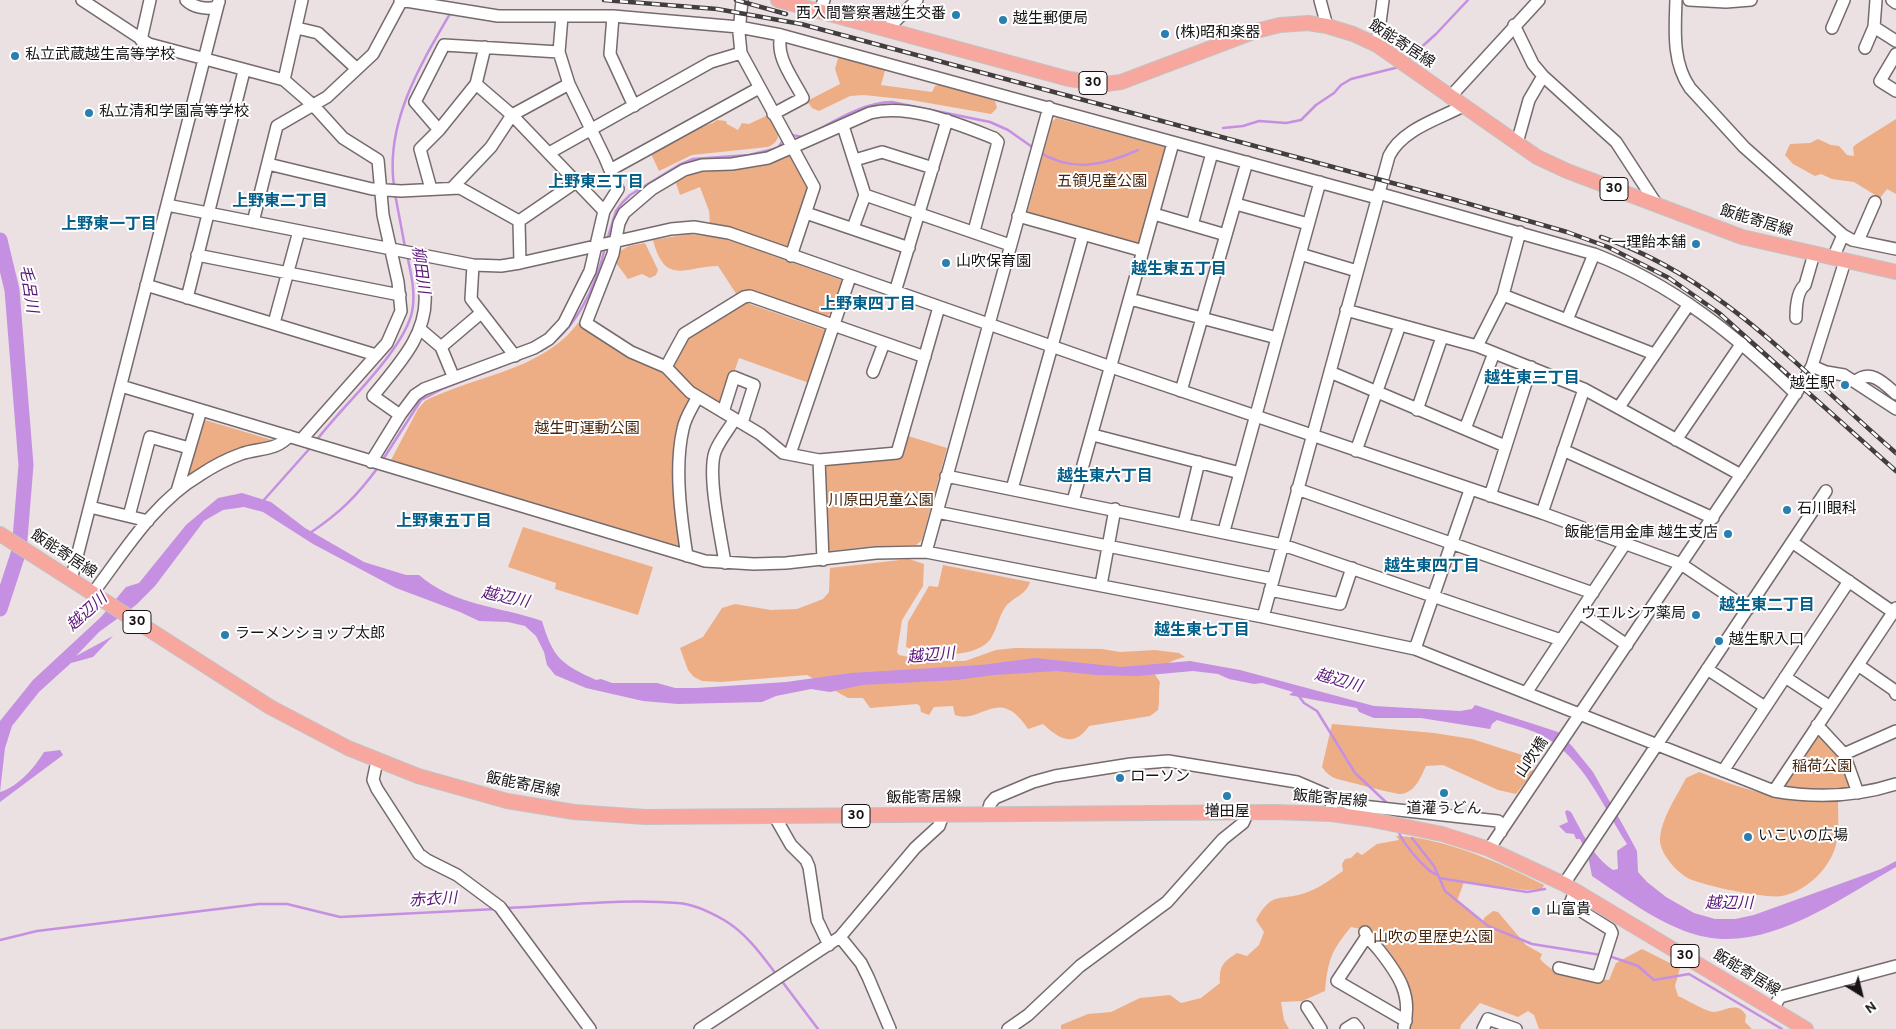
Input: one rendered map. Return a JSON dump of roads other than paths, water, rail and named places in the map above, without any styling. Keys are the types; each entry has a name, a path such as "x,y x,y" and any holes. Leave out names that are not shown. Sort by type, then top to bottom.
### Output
{"main road":[{"name":"飯能寄居線","path":"778,0 821,6 886,30 1069,79 1106,84 1136,77 1271,26 1308,23 1327,26 1353,34 1377,45 1537,157 1567,171 1742,237 1839,260 1895,268"},
{"name":"飯能寄居線","path":"2,535 292,720 377,761 461,789 554,809 645,818 1248,812 1331,814 1427,830 1489,849 1570,887 1806,1029"}],"street":[{"path":"82,0 141,40 203,59 284,80 314,106 343,138 378,160 381,189 394,249 401,311 397,324 387,342 303,440"},
{"path":"141,40 150,0"},
{"path":"186,0 210,15"},
{"path":"284,80 302,0"},
{"path":"253,222 276,126 327,97 373,54 401,0 498,16 613,16 740,27 780,34 1173,143 1520,232 1594,254 1615,262 1688,304 1742,343 1796,394"},
{"path":"742,0 741,53 814,188 791,256"},
{"path":"886,30 917,0"},
{"path":"1320,0 1327,26"},
{"path":"1377,45 1383,0"},
{"path":"1450,97 1514,25 1539,0"},
{"path":"1676,0 1674,32 1678,62 1683,78 1690,88 1744,146 1843,234 1858,241 1896,249"},
{"path":"1689,0 1726,2 1751,0"},
{"path":"1832,28 1844,0"},
{"path":"1865,48 1874,27 1876,0"},
{"path":"1892,0 1896,3"},
{"path":"71,580 203,59 210,15 219,1"},
{"path":"562,16 559,52 569,84 618,189 604,211 605,245 613,254 586,322 631,352 666,366 698,398 738,421 783,452 819,460 897,453 939,307"},
{"path":"613,16 610,54 634,106"},
{"path":"1514,25 1533,64 1543,76 1616,142 1657,205"},
{"path":"1874,27 1896,41"},
{"path":"297,28 318,33 357,69"},
{"path":"773,114 803,98 780,54 778,45 780,34"},
{"path":"439,130 415,102 444,45 559,52"},
{"path":"431,189 420,149 439,130 476,84 484,47"},
{"path":"549,154 711,62 741,53"},
{"path":"1896,54 1880,80 1896,92"},
{"path":"187,298 244,70"},
{"path":"1517,143 1528,100 1543,76"},
{"path":"476,84 512,115 604,211"},
{"path":"453,187 491,147 512,115 569,84"},
{"path":"610,170 759,88"},
{"path":"1263,617 1389,156 1399,140 1463,106"},
{"path":"926,552 1048,107"},
{"path":"373,462 400,415 415,395 453,376 515,356 549,339 564,323 590,271 630,205 684,170 702,164 732,164 768,158 791,146 844,126 870,113 885,109 947,120 994,138 998,142 974,231"},
{"path":"895,292 947,120"},
{"path":"844,126 865,194 854,228"},
{"path":"1073,501 1093,435 1173,143"},
{"path":"855,160 882,152 932,168"},
{"path":"1192,225 1212,153"},
{"path":"1181,391 1247,162"},
{"path":"268,164 401,192 460,188 519,221"},
{"path":"519,221 576,182"},
{"path":"1224,531 1320,182"},
{"path":"865,194 1010,245"},
{"path":"1858,241 1875,202"},
{"path":"1236,204 1308,224"},
{"path":"167,205 473,265 502,266 520,263 671,229 694,227 729,233 850,277 1490,496 1681,564 1748,609"},
{"path":"806,213 909,248"},
{"path":"1154,214 1226,235"},
{"path":"1018,216 1143,252"},
{"path":"519,221 520,263"},
{"path":"274,323 299,231"},
{"path":"1477,346 1503,295 1520,232"},
{"name":"山吹橋","path":"1489,849 1796,394 1812,366 1839,260 1843,234"},
{"path":"1012,489 1083,235"},
{"path":"400,415 373,396 408,353 420,329 426,296 417,254"},
{"path":"1300,254 1357,270"},
{"path":"1567,320 1594,254"},
{"path":"1796,318 1796,310 1802,288 1805,285 1814,254"},
{"path":"197,255 400,295"},
{"path":"473,265 471,299 515,356"},
{"path":"790,454 850,277"},
{"path":"146,285 376,355"},
{"path":"1503,295 1654,354"},
{"path":"666,366 684,334 744,297 750,296 925,357"},
{"path":"1130,298 1276,338"},
{"path":"1619,407 1688,304"},
{"path":"1346,310 1477,346 1532,367 1584,389 1619,407 1741,475"},
{"path":"440,346 481,313"},
{"path":"1356,451 1400,325"},
{"path":"420,329 440,346 453,376"},
{"path":"1417,410 1442,337"},
{"path":"873,372 884,343"},
{"path":"1676,440 1742,343"},
{"path":"1465,430 1494,353"},
{"path":"1812,366 1826,372 1844,375 1896,409"},
{"path":"1490,496 1532,367"},
{"path":"1330,372 1505,446"},
{"path":"723,412 734,377 754,385 738,421 716,452 713,463 725,563"},
{"path":"1854,382 1863,377 1878,378 1896,394"},
{"path":"121,386 687,556 725,563 762,564 823,560 876,553 926,552 1101,585 1415,649 1656,746 1774,790 1799,796 1858,793 1896,784"},
{"path":"1542,514 1584,389"},
{"path":"687,556 681,515 681,452 683,429 698,398"},
{"path":"177,491 200,410"},
{"path":"1093,435 1240,473"},
{"path":"96,596 148,521 177,491 198,475 238,455 278,446 289,436"},
{"path":"129,516 150,437 189,448"},
{"path":"1563,450 1712,518"},
{"path":"819,460 823,560"},
{"path":"1184,523 1199,462"},
{"path":"946,476 1282,544 1560,640"},
{"path":"1297,488 1593,593"},
{"path":"1415,649 1470,490"},
{"path":"1560,968 1598,977 1612,933 1610,929 1570,904 1570,887 1576,864 1826,491"},
{"path":"90,506 148,521"},
{"path":"1101,585 1115,509"},
{"path":"936,512 1108,546 1271,584 1340,604 1352,568"},
{"path":"1774,790 1894,610 1792,542"},
{"path":"1526,693 1626,544"},
{"path":"1723,771 1849,581"},
{"path":"1580,614 1627,644"},
{"path":"1858,665 1895,691"},
{"path":"1707,669 1765,707"},
{"path":"1785,677 1830,706"},
{"path":"1817,725 1844,754 1858,793"},
{"path":"1844,754 1896,731"},
{"path":"377,761 373,780 377,789 419,854 426,860 458,875 500,907 590,1029"},
{"path":"987,814 990,804 995,798 1013,788 1055,776 1131,764 1168,761 1297,782 1332,798 1353,805 1403,812 1427,811 1498,821 1501,824 1501,832"},
{"path":"1331,814 1332,798"},
{"path":"1008,1029 1028,1015 1080,966 1167,902 1224,839 1243,824 1248,812"},
{"path":"700,1029 840,937 865,910 915,848 939,826 943,815"},
{"path":"775,817 791,845 806,860 809,867 817,920 829,945"},
{"path":"1366,934 1396,972 1405,987 1405,1025 1337,981 1366,934"},
{"path":"840,937 868,977 890,1029"},
{"path":"1773,1009 1780,997 1896,966"},
{"path":"1307,1007 1321,1029"},
{"path":"1483,1029 1488,1019 1502,1027 1516,1029"},
{"path":"1346,1029 1354,1024 1358,1029"}],"waterway":[{"path":"1407,60 1436,34 1468,0"},
{"name":"柳田川","path":"394,186 393,163 400,117 417,74 451,12"},
{"path":"1223,128 1243,126 1259,121 1286,123 1301,120 1316,105 1351,79 1399,67"},
{"path":"812,133 861,108 892,102 990,122 1008,130 1035,149"},
{"path":"791,135 803,137"},
{"path":"607,240 616,211 622,203 630,195 679,165 693,159 749,155 778,148 784,139"},
{"path":"1039,152 1064,163 1089,165 1113,160 1138,150"},
{"name":"柳田川","path":"395,194 405,247"},
{"name":"毛呂川","path":"0,240 12,290 26,465 19,551 0,609"},
{"path":"541,351 564,332 583,306 596,277 605,248"},
{"name":"柳田川","path":"316,441 385,361 406,328 412,312 413,298 407,255"},
{"path":"382,461 421,400 444,388 536,353"},
{"name":"柳田川","path":"263,501 311,447"},
{"path":"310,533 348,503 379,466"},
{"path":"1298,695 1304,703 1317,711 1355,773 1388,804"},
{"path":"1398,830 1415,856 1428,869 1438,875 1445,891 1488,926 1532,944 1601,955"},
{"path":"1412,838 1434,866 1438,875"},
{"path":"1439,878 1527,892 1545,889"},
{"name":"赤衣川","path":"506,908 636,901 690,905 719,917 732,925 753,944 776,974"},
{"name":"赤衣川","path":"0,940 37,931 259,904 287,904 340,917 496,909"},
{"path":"1609,956 1638,966 1654,980 1689,974 1782,1029"},
{"name":"赤衣川","path":"781,980 818,1029"}],"railway":[{"path":"604,0 717,9 801,24 1452,199 1567,232 1608,247 1669,278 1719,313 1896,471"},
{"path":"736,0 786,14"},
{"path":"1601,237 1644,254 1684,276 1722,302 1759,330 1896,453"}],"place":[{"name":"西入間警察署越生交番","path":"956,15"},
{"name":"越生郵便局","path":"1003,20"},
{"name":"(株)昭和楽器","path":"1165,34"},
{"name":"私立武蔵越生高等学校","path":"15,56"},
{"name":"私立清和学園高等学校","path":"89,113"},
{"name":"一理飴本舗","path":"1696,244"},
{"name":"山吹保育園","path":"946,263"},
{"name":"越生駅","path":"1845,385"},
{"name":"石川眼科","path":"1787,510"},
{"name":"飯能信用金庫 越生支店","path":"1728,534"},
{"name":"ウエルシア薬局","path":"1696,615"},
{"name":"ラーメンショップ太郎","path":"225,635"},
{"name":"越生駅入口","path":"1719,641"},
{"name":"ローソン","path":"1120,778"},
{"name":"道灌うどん","path":"1444,793"},
{"name":"増田屋","path":"1227,796"},
{"name":"いこいの広場","path":"1748,837"},
{"name":"山富貴","path":"1536,911"}],"district":[{"name":"上野東三丁目","path":"596,184"},
{"name":"上野東二丁目","path":"280,203"},
{"name":"上野東一丁目","path":"109,226"},
{"name":"越生東五丁目","path":"1179,271"},
{"name":"上野東四丁目","path":"868,306"},
{"name":"越生東三丁目","path":"1532,380"},
{"name":"越生東六丁目","path":"1105,478"},
{"name":"上野東五丁目","path":"444,523"},
{"name":"越生東四丁目","path":"1432,568"},
{"name":"越生東二丁目","path":"1767,607"},
{"name":"越生東七丁目","path":"1202,632"}],"park label":[{"name":"五領児童公園","path":"1102,183"},
{"name":"越生町運動公園","path":"587,430"},
{"name":"川原田児童公園","path":"881,502"},
{"name":"稲荷公園","path":"1822,768"},
{"name":"山吹の里歴史公園","path":"1433,939"}],"water label":[{"name":"越辺川","path":"505,599"},
{"name":"越辺川","path":"88,613"},
{"name":"越辺川","path":"931,657"},
{"name":"越辺川","path":"1338,682"},
{"name":"越辺川","path":"1729,905"}]}
